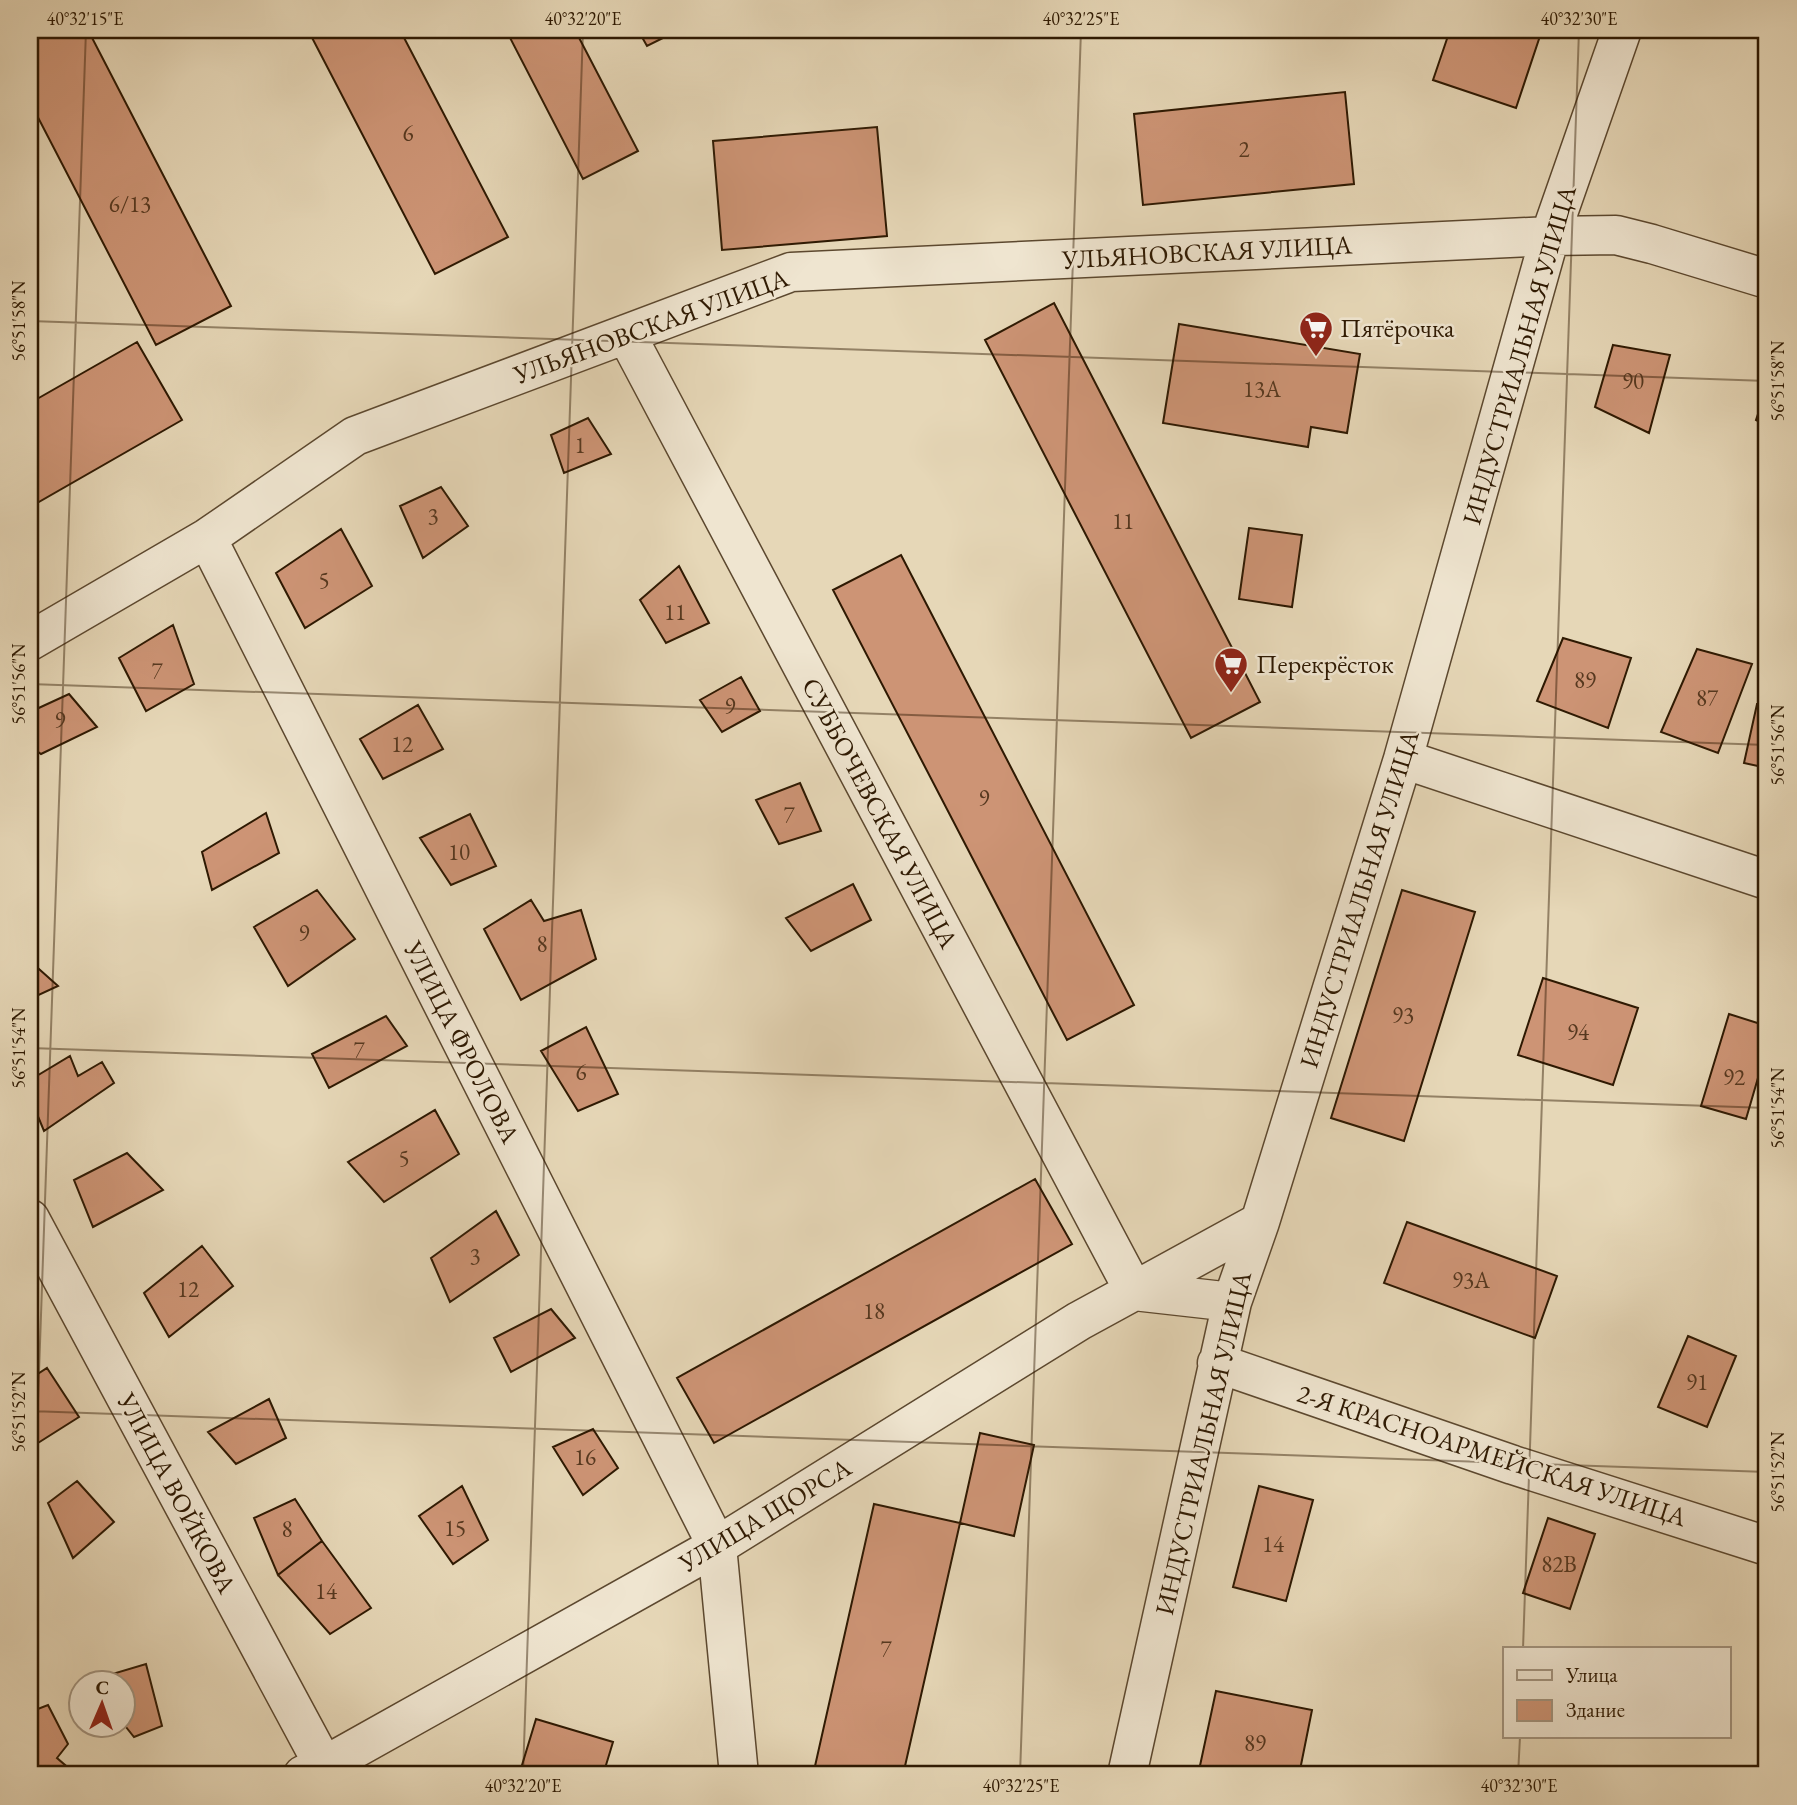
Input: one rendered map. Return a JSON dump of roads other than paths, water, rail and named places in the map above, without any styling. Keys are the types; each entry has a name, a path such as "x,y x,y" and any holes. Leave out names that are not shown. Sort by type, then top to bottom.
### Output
{"street":[{"name":"ИНДУСТРИАЛЬНАЯ УЛИЦА","path":"1127,1775 1232,1303 1260,1222 1403,759 1550,236 1622,30"},
{"name":"УЛЬЯНОВСКАЯ УЛИЦА","path":"30,641 207,538 355,436 791,272 1616,235 1767,279"},
{"name":"СУББОЧЕВСКАЯ УЛИЦА","path":"626,334 1134,1291"},
{"name":"УЛИЦА ФРОЛОВА","path":"207,538 717,1546"},
{"path":"1403,759 1767,880"},
{"name":"УЛИЦА ВОЙКОВА","path":"30,1219 313,1771"},
{"name":"УЛИЦА ЩОРСА","path":"313,1771 717,1546 1079,1321 1260,1222"},
{"path":"1134,1291 1232,1303"},
{"name":"2-Я КРАСНОАРМЕЙСКАЯ УЛИЦА","path":"1217,1363 1513,1465 1767,1546"},
{"path":"717,1546 739,1775"}],"place":[{"name":"Пятёрочка","path":"1316,358"},
{"name":"Перекрёсток","path":"1231,694"}]}
